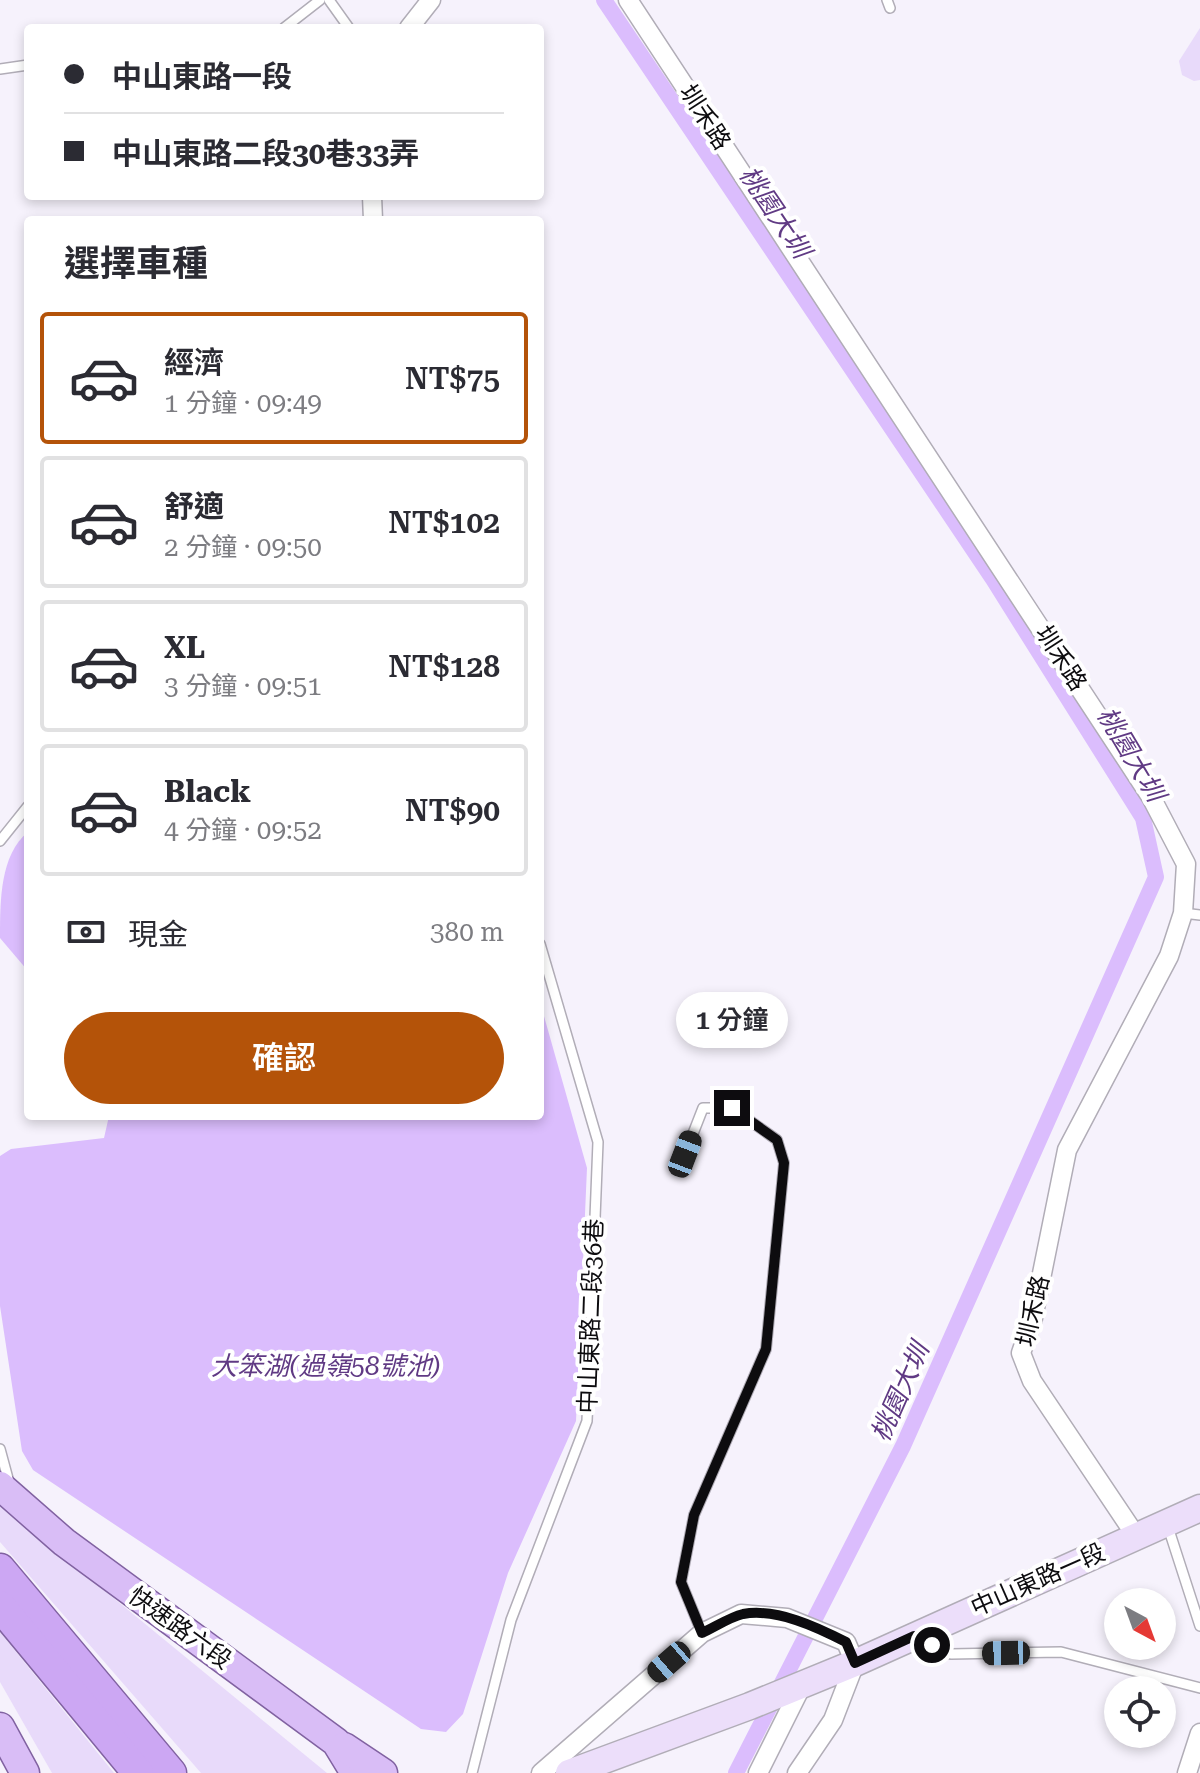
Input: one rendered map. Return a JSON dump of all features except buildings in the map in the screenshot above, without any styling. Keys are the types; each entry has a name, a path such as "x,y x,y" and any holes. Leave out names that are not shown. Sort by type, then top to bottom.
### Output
{"highway":[{"path":"0,1569 171,1773"},
{"path":"0,1606 138,1773"}],"main road":[{"name":"快速路六段","path":"7,1492 64,1542 336,1742 355,1773"},
{"name":"中山東路一段","path":"569,1773 750,1706 855,1663 1200,1508"},
{"path":"0,1727 20,1767"},
{"path":"336,1742 383,1773"}],"street":[{"path":"412,24 431,0"},
{"name":"圳禾路","path":"628,0 1151,797 1186,864 1192,914 1067,1150 1033,1318 1021,1353 1032,1381 1136,1536"},
{"path":"541,1773 702,1633 741,1614 787,1618 829,1634 846,1642 855,1663 833,1720 797,1773"},
{"path":"758,1773 795,1687"},
{"path":"1187,1773 1200,1733"}],"lane":[{"path":"289,24 320,0"},
{"path":"329,0 346,24"},
{"path":"641,21 644,0"},
{"path":"0,69 24,66"},
{"path":"0,841 24,811"},
{"name":"中山東路二段36巷","path":"472,1773 511,1620 587,1421 598,1142 544,958"},
{"path":"685,1154 703,1108 732,1108 777,1140 784,1163 766,1349 694,1515 681,1582 702,1633"},
{"path":"0,1449 7,1492"},
{"path":"1167,1523 1200,1626"},
{"path":"914,1636 951,1654 1061,1652 1200,1688"}],"shaded area":[{"path":"1200,28 1200,80 1194,81 1182,75 1179,61"},
{"path":"0,1505 327,1773 201,1773 0,1542"},
{"path":"0,1632 114,1773 52,1773 0,1682"}],"water":[{"path":"24,836 24,966 0,938 1,894 7,866"},
{"name":"大笨湖(過嶺58號池)","path":"544,1016 587,1168 576,1421 508,1573 463,1714 446,1732 421,1729 33,1470 22,1451 0,1306 0,1156 11,1149 104,1138 108,1120 544,1120"}],"waterway":[{"name":"桃園大圳","path":"604,0 993,579 1143,818 1156,877 903,1446 736,1773"}],"route":[{"path":"732,1108 777,1140 784,1163 766,1349 694,1515 681,1582 702,1633 741,1614 762,1614 787,1618 846,1642 855,1663 914,1636 932,1645"}]}
